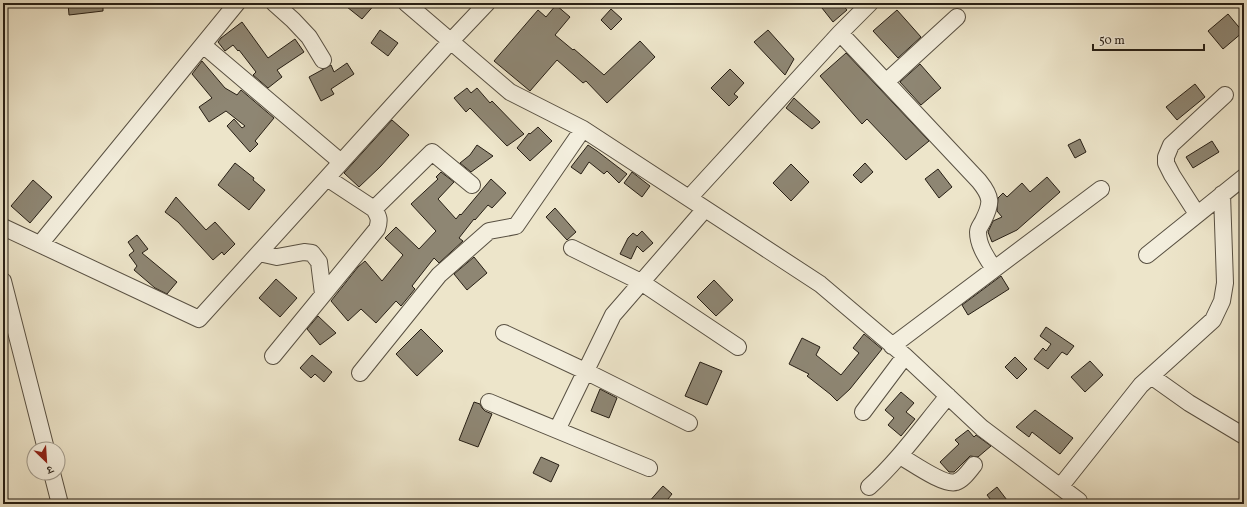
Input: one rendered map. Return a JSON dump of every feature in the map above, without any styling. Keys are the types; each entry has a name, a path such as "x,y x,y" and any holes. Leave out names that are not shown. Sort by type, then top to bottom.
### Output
{"street":[{"path":"40,244 237,3"},
{"path":"274,3 309,37 323,60"},
{"path":"406,3 510,92 583,129 820,284 905,356 982,428 1079,501"},
{"path":"3,227 199,319 487,3"},
{"path":"689,198 870,3"},
{"path":"886,82 957,17"},
{"path":"840,34 979,181 987,192 990,202 988,212 978,230 982,250 994,269"},
{"path":"203,45 341,162"},
{"path":"1197,214 1172,175 1166,163 1166,157 1171,145 1225,95"},
{"path":"360,372 439,275 488,231 516,226 583,129"},
{"path":"374,209 432,152 472,185"},
{"path":"1147,255 1244,176"},
{"path":"273,356 377,229 380,221 374,209 327,178"},
{"path":"892,346 1101,189"},
{"path":"1060,487 1141,385 1212,320 1222,301 1225,284 1222,194"},
{"path":"557,430 613,315 705,209"},
{"path":"572,248 641,282 738,347"},
{"path":"259,253 277,257 304,252 312,253 319,262 323,294"},
{"path":"3,281 9,331 43,441"},
{"path":"504,333 585,371 689,424"},
{"path":"863,412 905,356"},
{"path":"1151,376 1189,403 1244,436"},
{"path":"869,487 900,456 948,396"},
{"path":"489,402 649,468"},
{"path":"900,456 950,483 961,479 974,465"},
{"path":"54,481 60,504"}],"building":[{"path":"68,3 103,3 103,11 69,15"},
{"path":"342,3 376,3 362,19"},
{"path":"818,3 841,3 847,10 833,22"},
{"path":"556,5 570,17 555,35 604,75 640,41 655,57 607,103 586,81 583,83 557,60 530,91 494,61 538,10 546,17"},
{"path":"611,9 622,19 611,30 601,20"},
{"path":"897,10 921,37 898,58 873,31"},
{"path":"1228,14 1243,32 1223,49 1208,31"},
{"path":"242,22 268,58 295,39 304,52 277,70 282,77 268,88 253,75 256,72 239,50 238,51 233,45 225,51 218,42"},
{"path":"380,30 398,43 388,56 371,43"},
{"path":"768,30 794,59 785,75 754,42"},
{"path":"846,53 929,141 906,160 867,119 862,124 820,76"},
{"path":"202,61 225,88 237,95 241,90 274,118 255,141 258,144 250,152 227,126 234,119 242,128 245,126 226,111 209,122 199,107 212,98 192,74"},
{"path":"347,63 354,74 331,89 334,94 321,101 309,77 331,65 334,72"},
{"path":"920,64 941,88 921,105 900,82"},
{"path":"730,69 744,83 734,94 738,97 729,106 711,88"},
{"path":"1195,84 1205,97 1177,120 1166,107"},
{"path":"467,88 471,93 477,88 490,103 492,101 524,134 507,146 470,108 466,112 454,98"},
{"path":"794,98 820,122 812,129 786,108"},
{"path":"392,120 409,135 380,167 359,187 344,173"},
{"path":"538,127 552,141 530,161 517,148 529,133 530,134"},
{"path":"1080,139 1086,152 1075,158 1068,145"},
{"path":"1212,141 1219,152 1193,168 1186,157"},
{"path":"477,145 493,156 471,172 460,163 470,155"},
{"path":"588,145 627,174 619,183 607,171 604,174 589,162 581,174 571,167"},
{"path":"235,163 254,178 253,180 265,190 249,210 218,185"},
{"path":"865,163 873,172 861,183 853,175"},
{"path":"791,164 809,182 791,201 773,183"},
{"path":"938,169 952,187 939,198 925,179"},
{"path":"441,172 454,182 438,199 456,219 491,179 506,193 492,208 488,205 475,220 474,219 459,238 463,241 439,263 434,258 412,286 415,289 401,306 396,301 376,323 361,309 348,321 331,301 358,267 365,261 382,281 403,255 385,238 396,227 419,249 436,231 411,204 438,179 436,177"},
{"path":"632,172 650,186 642,197 624,183"},
{"path":"1047,177 1060,192 1017,230 992,242 988,232 993,221 1002,217 997,211 998,198 1003,193 1007,197 1022,183 1030,192"},
{"path":"33,180 52,197 30,223 11,206"},
{"path":"176,197 206,230 215,222 235,244 224,255 222,252 213,260 178,222 165,212"},
{"path":"555,208 576,232 567,240 546,217"},
{"path":"642,231 653,243 643,252 637,246 631,259 620,254 628,238 633,233 637,236"},
{"path":"137,235 148,249 142,253 177,282 167,294 155,288 134,270 137,266 129,255 134,251 128,242"},
{"path":"474,257 487,273 467,290 454,274"},
{"path":"1001,276 1009,289 968,315 962,305"},
{"path":"276,279 297,298 280,317 259,298"},
{"path":"714,280 733,300 716,316 697,297"},
{"path":"318,316 336,333 320,345 307,329"},
{"path":"1046,327 1074,346 1067,355 1062,352 1048,369 1034,359 1043,348 1046,351 1051,344 1040,336"},
{"path":"421,329 443,351 417,376 396,354"},
{"path":"864,334 882,349 850,389 837,401 807,376 809,374 789,364 802,338 820,347 816,355 841,375 859,353 853,348"},
{"path":"312,355 332,372 324,382 315,374 311,378 300,368"},
{"path":"1015,357 1027,369 1017,379 1005,367"},
{"path":"1090,361 1103,375 1085,392 1071,377"},
{"path":"700,362 722,371 707,405 685,396"},
{"path":"600,389 617,398 609,418 591,411"},
{"path":"901,392 914,403 906,412 915,419 901,436 888,425 894,418 885,410"},
{"path":"474,402 480,404 485,411 492,414 478,447 459,440"},
{"path":"1035,410 1073,438 1060,454 1032,432 1029,437 1016,427"},
{"path":"968,430 974,437 976,435 991,446 978,457 970,456 954,472 949,472 940,462 959,444 955,440"},
{"path":"541,457 559,465 551,482 533,473"},
{"path":"663,486 672,494 664,504 647,504"},
{"path":"997,487 1010,504 994,504 987,495"}]}
